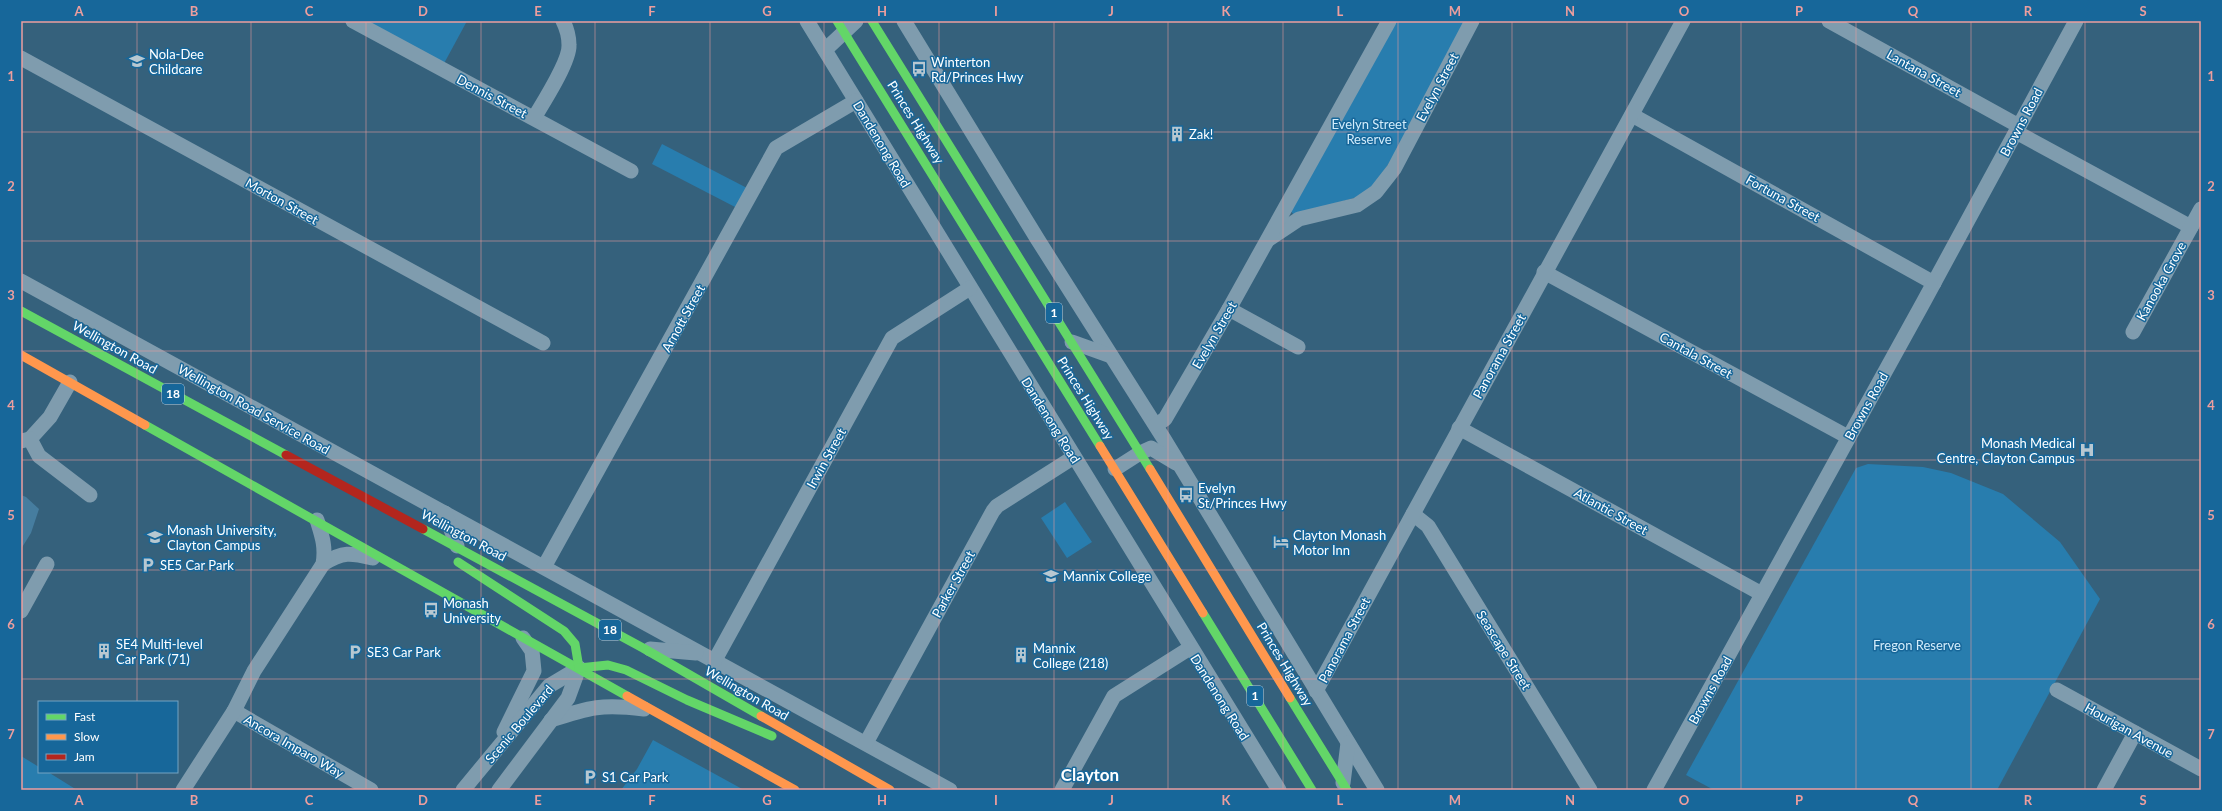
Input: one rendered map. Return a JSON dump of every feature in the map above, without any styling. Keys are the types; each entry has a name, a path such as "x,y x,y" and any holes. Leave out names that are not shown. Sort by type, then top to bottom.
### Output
{"highway":[{"name":"Princes Highway","path":"872,21 1072,342 1345,787"},
{"name":"Princes Highway","path":"840,27 1312,790"},
{"name":"Wellington Road","path":"21,311 326,478 455,552 643,648 890,790"},
{"path":"21,355 795,790"},
{"path":"326,478 433,546"},
{"path":"455,552 564,631 575,644 579,668"},
{"path":"579,668 608,665 626,670 687,700 845,765"}],"street":[{"name":"Dennis Street","path":"353,21 631,171"},
{"path":"534,118 565,61 570,47 568,32 563,21"},
{"name":"Dandenong Road","path":"806,21 1190,648 1279,790"},
{"path":"825,50 840,27 856,21"},
{"path":"904,21 1038,240 1156,425 1377,790"},
{"name":"Evelyn Street","path":"1156,425 1165,419 1229,309 1389,21"},
{"name":"Evelyn Street","path":"1267,241 1299,220 1357,205 1376,192 1394,169 1472,21"},
{"name":"Panorama Street","path":"1316,691 1544,272 1683,21"},
{"name":"Lantana Street","path":"1830,21 2191,227"},
{"name":"Browns Road","path":"1654,790 2076,21"},
{"name":"Morton Street","path":"21,58 543,343"},
{"name":"Arnott Street","path":"544,567 776,148 856,101"},
{"name":"Fortuna Street","path":"1632,115 1934,282"},
{"name":"Kanooka Grove","path":"2133,332 2201,209"},
{"name":"Cantala Street","path":"1544,272 1848,437"},
{"name":"Wellington Road Service Road","path":"21,281 950,790"},
{"name":"Irwin Street","path":"709,657 892,338 970,288"},
{"path":"1229,309 1298,347"},
{"path":"1072,342 1111,356"},
{"path":"70,382 50,417 26,440 39,456 90,495"},
{"name":"Atlantic Street","path":"1459,428 1762,594"},
{"path":"1115,470 1140,453 1154,449 1180,465"},
{"name":"Parker Street","path":"866,743 993,511 997,506 1074,457"},
{"path":"445,513 455,552"},
{"name":"Seascape Street","path":"1413,514 1428,526 1590,790"},
{"path":"317,520 324,540 325,550 323,564"},
{"path":"234,711 254,671 323,564 335,556 346,553 388,562"},
{"path":"21,611 47,564"},
{"path":"493,754 534,671 532,651 522,636"},
{"name":"Wellington Road Service Road","path":"643,648 709,657"},
{"path":"1062,790 1114,696 1190,648"},
{"name":"Scenic Boulevard","path":"499,790 568,698 579,668"},
{"name":"Scenic Boulevard","path":"463,790 549,686 579,668"},
{"name":"Hourigan Avenue","path":"2057,690 2201,769"},
{"path":"551,720 587,708 611,705 655,710"},
{"name":"Ancora Imparo Way","path":"184,790 234,711 371,790"},
{"path":"2104,790 2135,733"},
{"path":"1345,787 1348,743"},
{"path":"506,790 512,774"}],"green space":[{"path":"356,21 467,21 441,69"},
{"name":"Evelyn Street Reserve","path":"1391,21 1465,21 1393,157 1375,184 1361,196 1294,215 1289,209"},
{"path":"662,144 747,188 737,208 652,164"},
{"name":"Fregon Reserve","path":"1868,464 1923,467 1951,473 2003,494 2060,542 2100,599 1997,790 1714,790 1686,775 1856,468"},
{"path":"1065,502 1092,542 1067,558 1041,518"},
{"path":"653,740 744,790 621,790 637,769"},
{"path":"21,756 38,766 38,773 50,773 77,790 21,790"}],"shaded area":[{"path":"21,495 26,497 39,509 31,533 21,549"}],"traffic: fast":[{"path":"837,21 1100,446"},
{"path":"872,21 1150,469"},
{"path":"21,311 286,455"},
{"path":"145,425 627,696"},
{"path":"423,529 643,648 761,716"},
{"path":"458,562 564,631 575,644 579,668"},
{"path":"1203,613 1312,790"},
{"path":"579,668 608,665 626,670 687,700 772,736"},
{"path":"1290,698 1347,790"}],"traffic: slow":[{"path":"21,355 145,425"},
{"path":"1100,446 1203,613"},
{"path":"1150,469 1290,698"},
{"path":"627,696 795,790"},
{"path":"761,716 890,790"}],"traffic: jam":[{"path":"286,455 423,529"}],"place":[{"name":"Nola-Dee Childcare","path":"137,61"},
{"name":"Winterton Rd/Princes Hwy","path":"919,69"},
{"name":"Zak!","path":"1177,134"},
{"name":"Monash Medical Centre, Clayton Campus","path":"2087,450"},
{"name":"Evelyn St/Princes Hwy","path":"1186,495"},
{"name":"Monash University, Clayton Campus","path":"155,537"},
{"name":"Clayton Monash Motor Inn","path":"1281,542"},
{"name":"SE5 Car Park","path":"148,565"},
{"name":"Mannix College","path":"1051,576"},
{"name":"Monash University","path":"431,610"},
{"name":"SE4 Multi-level Car Park (71)","path":"104,651"},
{"name":"SE3 Car Park","path":"355,652"},
{"name":"Mannix College (218)","path":"1021,655"},
{"name":"S1 Car Park","path":"590,777"}],"district":[{"name":"Clayton","path":"1090,775"}]}
